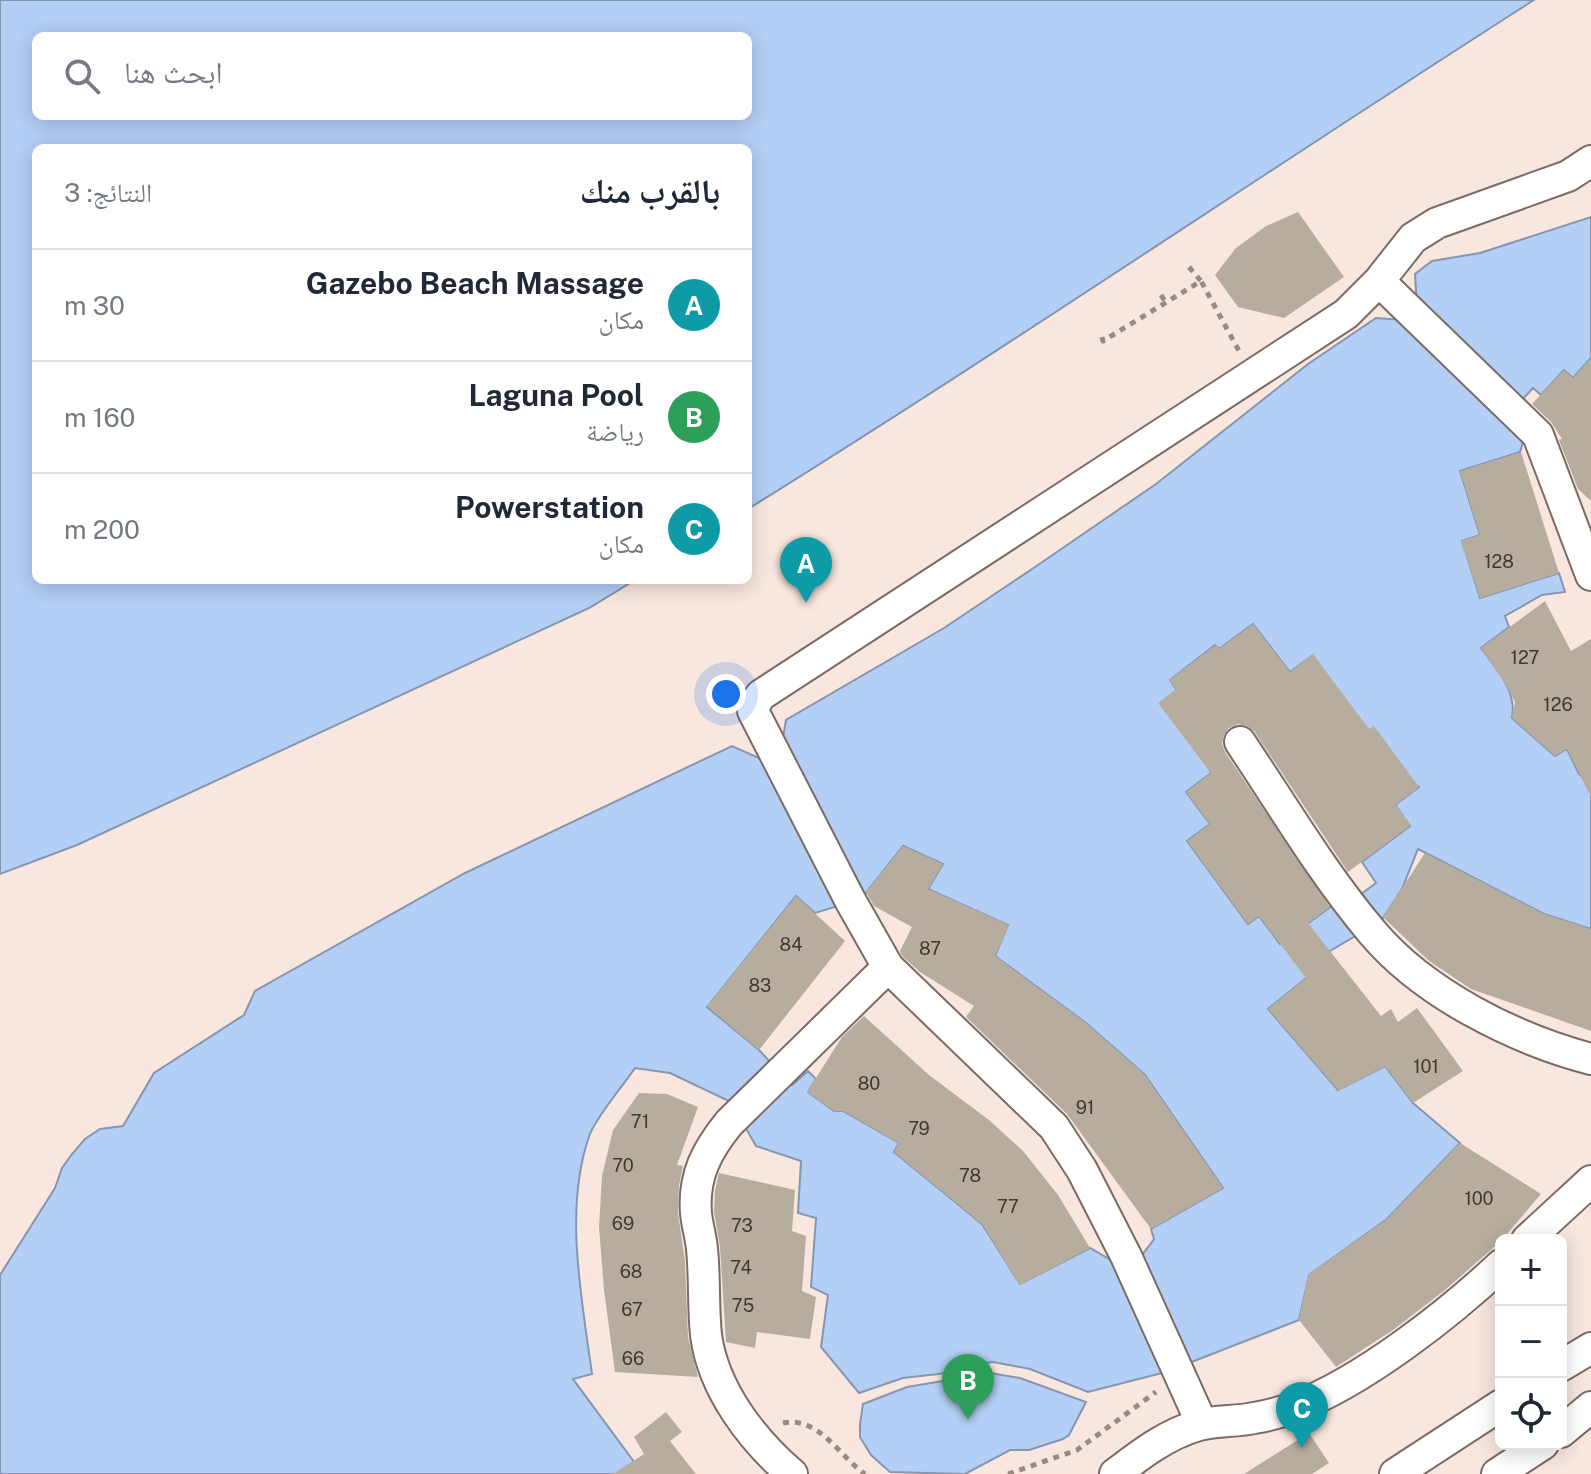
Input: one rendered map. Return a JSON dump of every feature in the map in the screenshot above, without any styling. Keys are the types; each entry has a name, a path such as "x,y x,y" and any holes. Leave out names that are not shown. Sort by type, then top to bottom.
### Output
{"street":[{"path":"1202,1424 1126,1256 1082,1170 1054,1127 888,967 753,711 761,695 1387,289 1413,238 1437,223 1568,176 1591,161"},
{"path":"1387,289 1538,435 1589,568"},
{"path":"1240,742 1332,880 1373,933 1424,981 1535,1042 1591,1059"},
{"path":"792,1474 759,1439 725,1394 711,1362 696,1211 698,1183 707,1152 729,1123 888,967"},
{"path":"1534,1234 1591,1181"},
{"path":"1115,1474 1176,1433 1202,1424 1253,1419 1281,1411 1344,1385 1427,1326 1495,1270"},
{"path":"1567,1362 1591,1348"},
{"path":"1567,1427 1591,1407"},
{"path":"1395,1474 1495,1409"},
{"path":"1497,1474 1534,1450"}],"path":[{"path":"1189,267 1201,281 1252,376"},
{"path":"1102,337 1103,341 1201,281"},
{"path":"1161,295 1166,303"},
{"path":"1008,1474 1077,1450 1178,1374"},
{"path":"759,1439 782,1423 793,1421 805,1424 822,1434 865,1474"}],"water":[{"path":"0,0 1534,0 752,506 752,144 32,144 32,584 628,584 589,608 77,845 0,874"},
{"path":"1591,217 1591,358 1573,378 1564,370 1541,395 1533,388 1521,401 1532,412 1520,452 1460,471 1480,535 1462,541 1480,598 1559,573 1565,592 1542,595 1505,616 1509,627 1481,648 1509,689 1512,718 1555,756 1567,749 1579,774 1591,783 1591,929 1544,914 1418,849 1402,889 1381,921 1330,951 1310,975 1268,1009 1338,1090 1385,1066 1413,1103 1460,1143 1387,1219 1309,1275 1299,1320 1166,1372 1088,1392 1030,1369 993,1362 969,1365 947,1373 903,1378 859,1393 821,1347 828,1295 811,1287 816,1218 798,1213 801,1161 756,1146 731,1102 670,1073 635,1068 593,1127 582,1162 576,1223 577,1254 592,1374 573,1379 643,1474 0,1474 0,1275 55,1188 62,1168 72,1154 85,1139 100,1129 123,1126 154,1073 244,1015 255,991 465,873 732,746 761,759 781,749 786,720 944,628 1035,567 1156,484 1308,364 1376,318 1403,320 1417,307 1415,274 1432,261 1480,253","holes":["1253,624 1290,672 1313,655 1356,739 1419,787 1395,805 1410,826 1362,862 1376,883 1342,908 1337,902 1280,944 1259,916 1248,924 1187,841 1210,824 1186,792 1211,773 1170,680 1215,645 1219,649","903,846 943,864 928,889 1008,925 995,956 1086,1023 1145,1075 1223,1188 1151,1229 1154,1239 1142,1255 1125,1268 1090,1248 1020,1284 982,1224 894,1152 899,1143 843,1111 834,1111 808,1092 816,1079 808,1071 792,1085 759,1050 707,1007 796,896 815,913 861,899"]},
{"path":"990,1373 1020,1378 1086,1402 1069,1435 1029,1450 1010,1450 965,1474 890,1472 871,1455 860,1437 863,1404 907,1387"}],"building":[{"path":"1298,212 1344,277 1284,318 1238,307 1215,275 1236,248 1266,226"},
{"path":"1591,358 1591,501 1578,489 1559,440 1562,439 1551,422 1532,404 1564,370 1573,378"},
{"path":"1521,452 1559,573 1480,598 1461,541 1480,535 1460,471"},
{"path":"1545,601 1571,651 1591,639 1591,797 1567,749 1555,756 1512,718 1515,702 1481,648"},
{"path":"1253,624 1290,672 1313,654 1369,729 1374,726 1419,787 1395,805 1411,825 1348,872 1254,731 1238,724 1229,728 1224,735 1222,744 1225,752 1330,907 1308,923 1381,1016 1391,1009 1398,1022 1417,1008 1463,1071 1413,1103 1385,1066 1339,1091 1268,1009 1306,978 1259,916 1248,924 1187,841 1210,824 1186,792 1211,773 1158,703 1176,689 1169,680 1216,645 1219,649"},
{"path":"903,846 943,864 928,889 1009,925 995,956 1086,1023 1145,1075 1223,1188 1151,1229 1067,1114 966,1017 974,1006 920,972 902,956 900,951 912,927 874,906 866,892"},
{"path":"1425,853 1544,914 1591,929 1591,1031 1471,989 1429,961 1383,917"},
{"path":"796,896 845,941 759,1050 707,1006"},
{"path":"864,1016 929,1075 989,1120 1023,1151 1058,1195 1090,1248 1020,1285 982,1224 894,1152 899,1143 843,1111 834,1111 807,1092 842,1037"},
{"path":"639,1093 667,1094 698,1107 677,1165 683,1166 678,1213 685,1261 688,1337 698,1377 615,1372 599,1227 602,1176 613,1130"},
{"path":"1460,1143 1541,1194 1507,1234 1495,1234 1495,1246 1445,1290 1393,1330 1336,1367 1299,1320 1308,1275 1387,1219"},
{"path":"719,1173 795,1190 792,1231 806,1236 802,1291 816,1297 810,1339 757,1332 755,1348 726,1342 720,1247 714,1212"},
{"path":"666,1412 682,1432 670,1441 696,1474 613,1474 644,1454 634,1437"},
{"path":"1309,1433 1329,1463 1312,1474 1244,1474"}],"place":[{"name":"Gazebo Beach Massage","path":"806,603"},
{"name":"Laguna Pool","path":"968,1420"},
{"name":"Powerstation","path":"1302,1448"}]}
